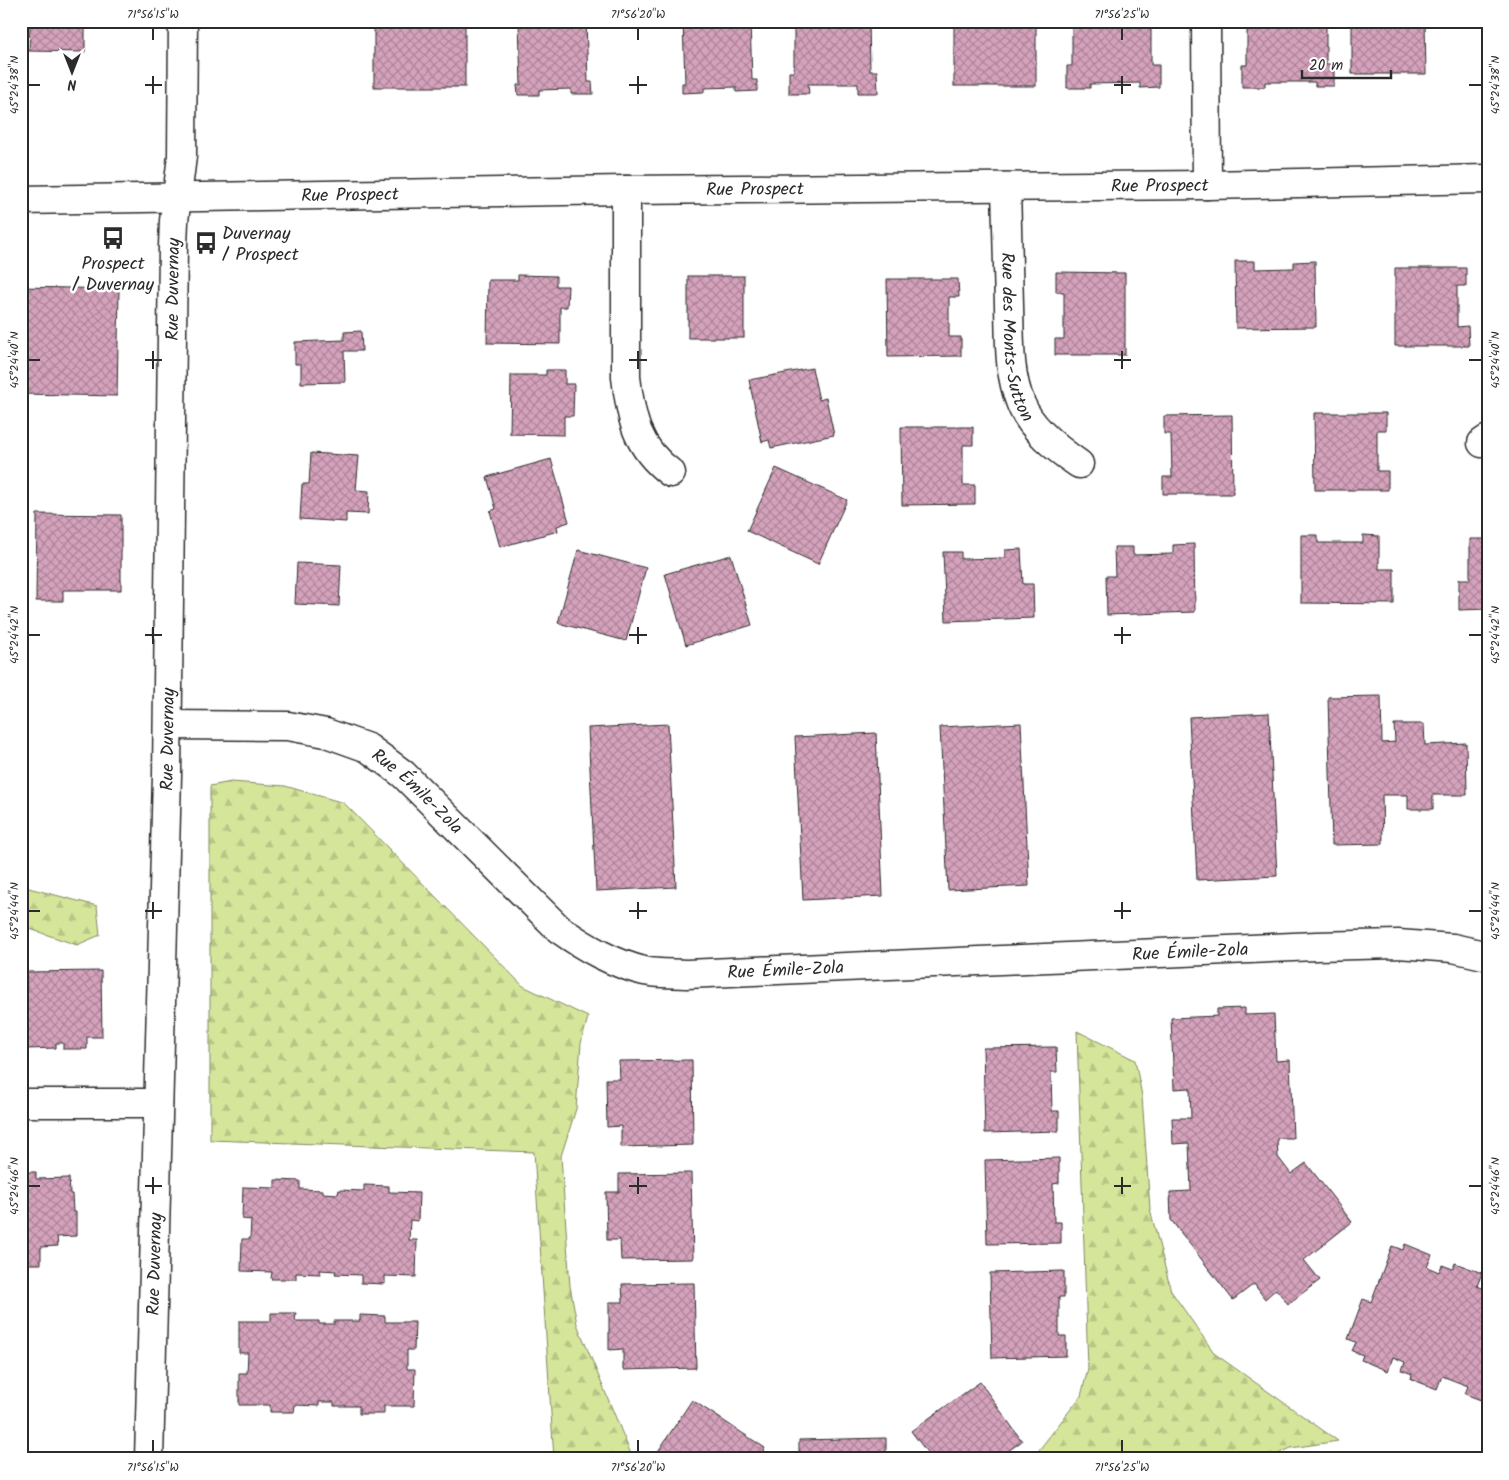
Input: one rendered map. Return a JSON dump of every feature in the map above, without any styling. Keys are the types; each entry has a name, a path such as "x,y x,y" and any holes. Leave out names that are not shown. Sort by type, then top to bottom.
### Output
{"street":[{"name":"Rue Duvernay","path":"148,1459 168,725 173,246 182,156 183,21"},
{"path":"1206,21 1207,185"},
{"name":"Rue Prospect","path":"21,200 626,190 1207,185 1488,179"},
{"name":"Rue des Monts-Sutton","path":"1006,187 1010,353 1013,381 1021,406 1037,429 1057,449 1079,464"},
{"path":"626,190 626,378 628,400 633,423 642,440 657,462 671,472"},
{"name":"Rue Émile-Zola","path":"168,725 288,726 326,733 368,748 403,774 560,929 586,948 645,971 687,974 1398,944 1452,948 1488,956"},
{"path":"21,1103 158,1103"}],"green space":[{"path":"231,782 285,786 344,803 523,986 588,1017 581,1043 576,1109 561,1156 570,1286 577,1324 633,1459 554,1459 534,1152 210,1140 210,786"},
{"path":"21,886 97,906 100,935 77,945 21,926"},
{"path":"1077,1031 1135,1060 1142,1096 1150,1209 1171,1291 1215,1354 1338,1441 1291,1448 1267,1459 1032,1459 1081,1396 1088,1369"}],"building":[{"path":"30,21 85,21 85,52 29,51"},
{"path":"586,21 588,82 592,82 593,94 571,94 571,89 539,90 539,95 518,95 517,85 521,85 519,23"},
{"path":"683,21 750,21 752,80 757,80 757,91 736,92 736,87 704,88 704,92 682,93 682,83 685,83"},
{"path":"794,21 869,21 870,71 877,71 878,93 858,93 858,84 808,84 809,94 789,94 789,72 794,72"},
{"path":"954,21 1036,21 1036,86 954,86"},
{"path":"1072,21 1151,21 1151,65 1159,65 1159,87 1140,88 1140,83 1090,84 1090,88 1067,88 1067,66 1072,66"},
{"path":"1247,21 1326,21 1326,64 1334,64 1334,86 1315,86 1315,82 1265,82 1265,87 1242,87 1242,65 1247,65"},
{"path":"1352,21 1425,21 1426,74 1352,74"},
{"path":"374,24 465,24 465,87 374,87"},
{"path":"1235,261 1255,261 1255,269 1294,268 1294,262 1315,261 1316,327 1236,328"},
{"path":"1395,268 1466,268 1466,286 1457,286 1457,327 1468,326 1469,346 1395,346"},
{"path":"1056,272 1125,273 1125,355 1055,355 1055,339 1064,339 1064,292 1056,292"},
{"path":"518,275 556,276 556,286 568,286 567,307 560,307 560,344 487,343 488,280 518,280"},
{"path":"688,276 744,276 744,338 688,338"},
{"path":"887,279 958,279 959,297 949,297 949,337 961,337 961,356 888,357"},
{"path":"21,287 119,289 117,396 21,394"},
{"path":"361,331 362,351 344,351 345,382 301,383 301,364 295,364 295,342 344,340 344,332"},
{"path":"812,368 819,400 826,398 834,435 771,448 769,440 762,442 749,380"},
{"path":"546,370 565,370 565,384 574,384 573,416 564,416 564,435 510,434 511,375 546,375"},
{"path":"1314,413 1386,413 1386,430 1377,430 1377,471 1388,471 1388,490 1315,490"},
{"path":"1232,415 1233,494 1163,494 1163,477 1172,477 1171,434 1164,434 1164,416"},
{"path":"901,427 973,427 973,445 963,445 963,485 975,485 975,504 902,505"},
{"path":"311,453 359,456 356,490 369,491 368,514 346,513 346,522 300,519 302,484 309,484"},
{"path":"551,459 569,522 557,526 558,531 500,547 490,511 496,509 487,477"},
{"path":"776,468 847,500 818,564 747,531"},
{"path":"37,514 121,515 121,590 63,590 63,601 36,601"},
{"path":"1301,535 1318,535 1318,543 1363,543 1363,535 1379,536 1379,569 1394,569 1394,604 1301,603"},
{"path":"1470,539 1488,539 1488,609 1459,610 1459,579 1470,579"},
{"path":"1194,544 1195,612 1107,615 1106,576 1115,576 1114,547 1133,547 1133,555 1173,554 1173,545"},
{"path":"1021,549 1023,584 1033,584 1034,618 946,621 943,552 961,552 961,559 1005,558 1005,550"},
{"path":"578,550 646,568 626,641 558,623"},
{"path":"731,555 752,625 686,645 665,574"},
{"path":"297,563 341,565 339,606 295,604"},
{"path":"1381,696 1382,743 1395,742 1394,724 1424,724 1425,745 1466,743 1467,795 1433,795 1433,809 1408,809 1408,795 1382,795 1383,844 1332,845 1328,697"},
{"path":"1269,713 1277,876 1197,880 1189,717"},
{"path":"1021,723 1029,886 948,890 940,727"},
{"path":"668,724 676,887 596,891 588,728"},
{"path":"876,733 883,896 803,900 795,737"},
{"path":"101,971 102,1037 87,1037 87,1049 63,1049 63,1043 56,1043 56,1048 27,1049 26,972"},
{"path":"1245,1008 1245,1015 1274,1014 1276,1061 1290,1060 1293,1138 1277,1138 1278,1157 1291,1174 1306,1163 1352,1222 1304,1260 1320,1280 1288,1304 1276,1289 1265,1299 1254,1284 1233,1300 1171,1220 1170,1192 1191,1191 1189,1143 1173,1144 1172,1118 1191,1118 1190,1088 1174,1089 1171,1018 1217,1016 1217,1009"},
{"path":"1056,1047 1057,1072 1051,1072 1052,1111 1059,1111 1059,1131 985,1133 983,1048"},
{"path":"692,1060 693,1145 621,1147 621,1126 607,1127 606,1079 620,1079 619,1061"},
{"path":"1059,1158 1059,1183 1053,1184 1054,1222 1061,1222 1061,1243 987,1244 985,1160"},
{"path":"21,1172 36,1172 36,1179 69,1178 73,1212 76,1212 76,1236 57,1237 58,1246 41,1247 41,1264 21,1264"},
{"path":"691,1173 693,1259 621,1260 620,1240 607,1240 606,1192 619,1192 619,1174"},
{"path":"275,1180 300,1181 300,1189 323,1190 323,1193 338,1194 339,1190 364,1191 364,1185 389,1186 389,1192 419,1193 418,1221 410,1220 409,1240 417,1240 416,1277 385,1276 385,1284 361,1283 361,1275 335,1274 336,1271 320,1270 320,1274 296,1273 296,1279 271,1279 272,1272 241,1271 242,1239 250,1239 251,1220 242,1219 243,1187 275,1188"},
{"path":"1405,1244 1432,1255 1427,1267 1439,1272 1442,1265 1453,1269 1455,1263 1482,1273 1477,1286 1488,1290 1488,1398 1486,1402 1465,1394 1468,1386 1442,1376 1437,1389 1411,1379 1412,1374 1402,1370 1405,1362 1393,1357 1388,1371 1361,1360 1363,1355 1352,1351 1356,1342 1348,1339 1363,1299 1371,1302 1392,1246 1403,1250"},
{"path":"1064,1271 1064,1297 1059,1297 1059,1336 1066,1336 1066,1356 992,1358 990,1273"},
{"path":"694,1283 696,1368 623,1370 623,1349 609,1350 609,1302 623,1302 622,1284"},
{"path":"271,1313 296,1313 295,1321 319,1321 319,1324 334,1324 334,1321 360,1321 360,1315 385,1316 385,1322 415,1322 414,1350 407,1350 407,1369 415,1369 414,1406 384,1406 384,1414 359,1414 359,1406 334,1406 334,1402 319,1402 319,1406 295,1405 294,1412 270,1412 270,1405 239,1405 239,1373 247,1373 248,1353 239,1353 239,1321 271,1321"},
{"path":"980,1382 1022,1441 997,1459 932,1459 911,1431"},
{"path":"692,1400 765,1448 758,1459 653,1459"},
{"path":"886,1438 886,1459 799,1459 799,1440"}],"place":[{"name":"Prospect / Duvernay","path":"113,238"},
{"name":"Duvernay / Prospect","path":"206,243"}]}
